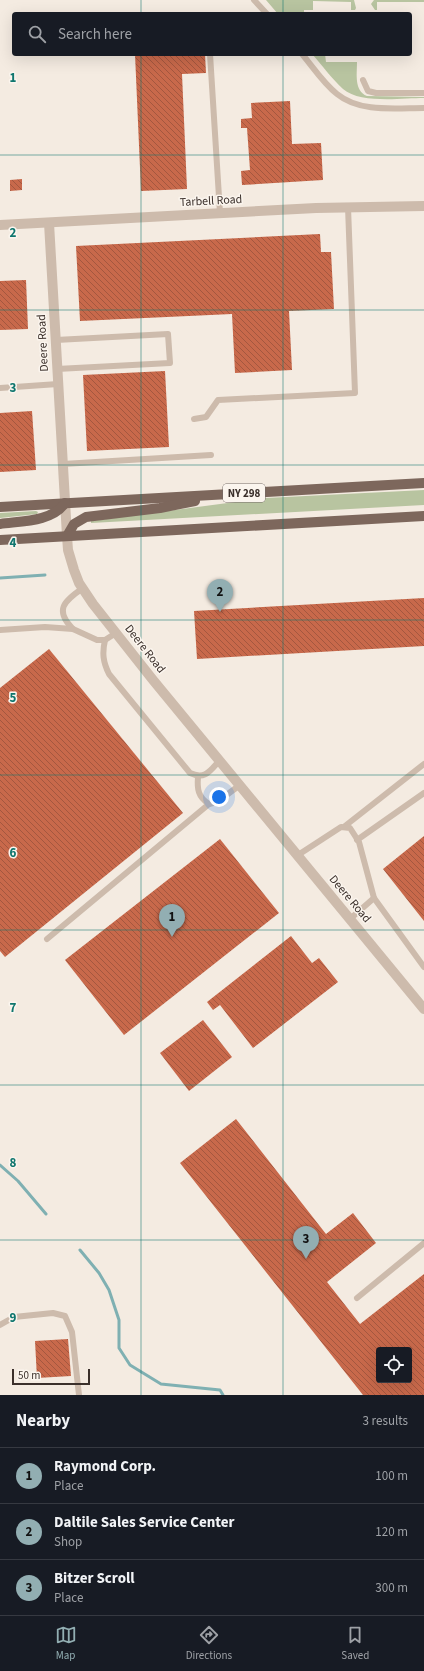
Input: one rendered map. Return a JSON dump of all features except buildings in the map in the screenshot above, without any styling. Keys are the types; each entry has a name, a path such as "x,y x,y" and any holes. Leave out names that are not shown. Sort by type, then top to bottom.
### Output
{"main road":[{"name":"NY 298","path":"0,506 424,483"},
{"path":"67,536 74,524 80,519 86,517 160,508 236,494"},
{"path":"0,524 42,518 60,510 65,503"},
{"path":"0,540 424,516"}],"street":[{"name":"Tarbell Road","path":"0,225 348,207 424,206"},
{"name":"Deere Road","path":"49,223 68,550 74,570 93,604 116,634 424,1009"}],"lane":[{"path":"254,0 265,12"},
{"path":"210,56 220,213"},
{"path":"304,56 337,95 354,104 385,108 424,108"},
{"path":"363,80 368,91 376,93 424,93"},
{"path":"194,419 206,417 218,400 356,393 348,207"},
{"path":"56,340 168,334 170,363 57,369"},
{"path":"0,388 58,384"},
{"path":"62,464 211,455"},
{"path":"83,588 68,598 63,606 65,621 73,629 97,640 105,640 116,634"},
{"path":"0,630 45,627 73,629"},
{"path":"105,640 103,649 103,663 109,674 190,773 198,777 206,775 219,761"},
{"path":"298,855 341,826 345,826 424,764"},
{"path":"198,777 197,788 201,799 209,804"},
{"path":"47,939 209,804 217,802 240,785"},
{"path":"357,840 424,793"},
{"path":"345,826 350,828 357,840 374,898 424,967"},
{"path":"350,919 374,898"},
{"path":"357,1298 424,1243"},
{"path":"0,1325 14,1317 53,1313 65,1316 72,1332 79,1395"}],"green space":[{"path":"266,0 354,0 356,8 355,10 351,10 351,2 313,1 313,10 304,10 304,12 276,12"},
{"path":"374,0 424,0 424,2 377,2 377,10 375,10 371,4"},
{"path":"314,56 325,56 326,62 357,62 358,86 363,94 367,96 424,98 382,99 360,97 350,94 343,89"},
{"path":"424,490 424,505 91,523 91,521 266,498"},
{"path":"38,512 37,514 0,518 0,513"}],"waterway":[{"path":"0,578 45,575"},
{"path":"0,1165 18,1181 46,1214"},
{"path":"80,1250 99,1273 109,1290 119,1320 119,1348 130,1365 161,1384 220,1390 223,1395"}],"place":[{"name":"Daltile Sales Service Center","path":"220,612"},
{"name":"Raymond Corp.","path":"172,937"},
{"name":"Bitzer Scroll","path":"306,1259"}]}
